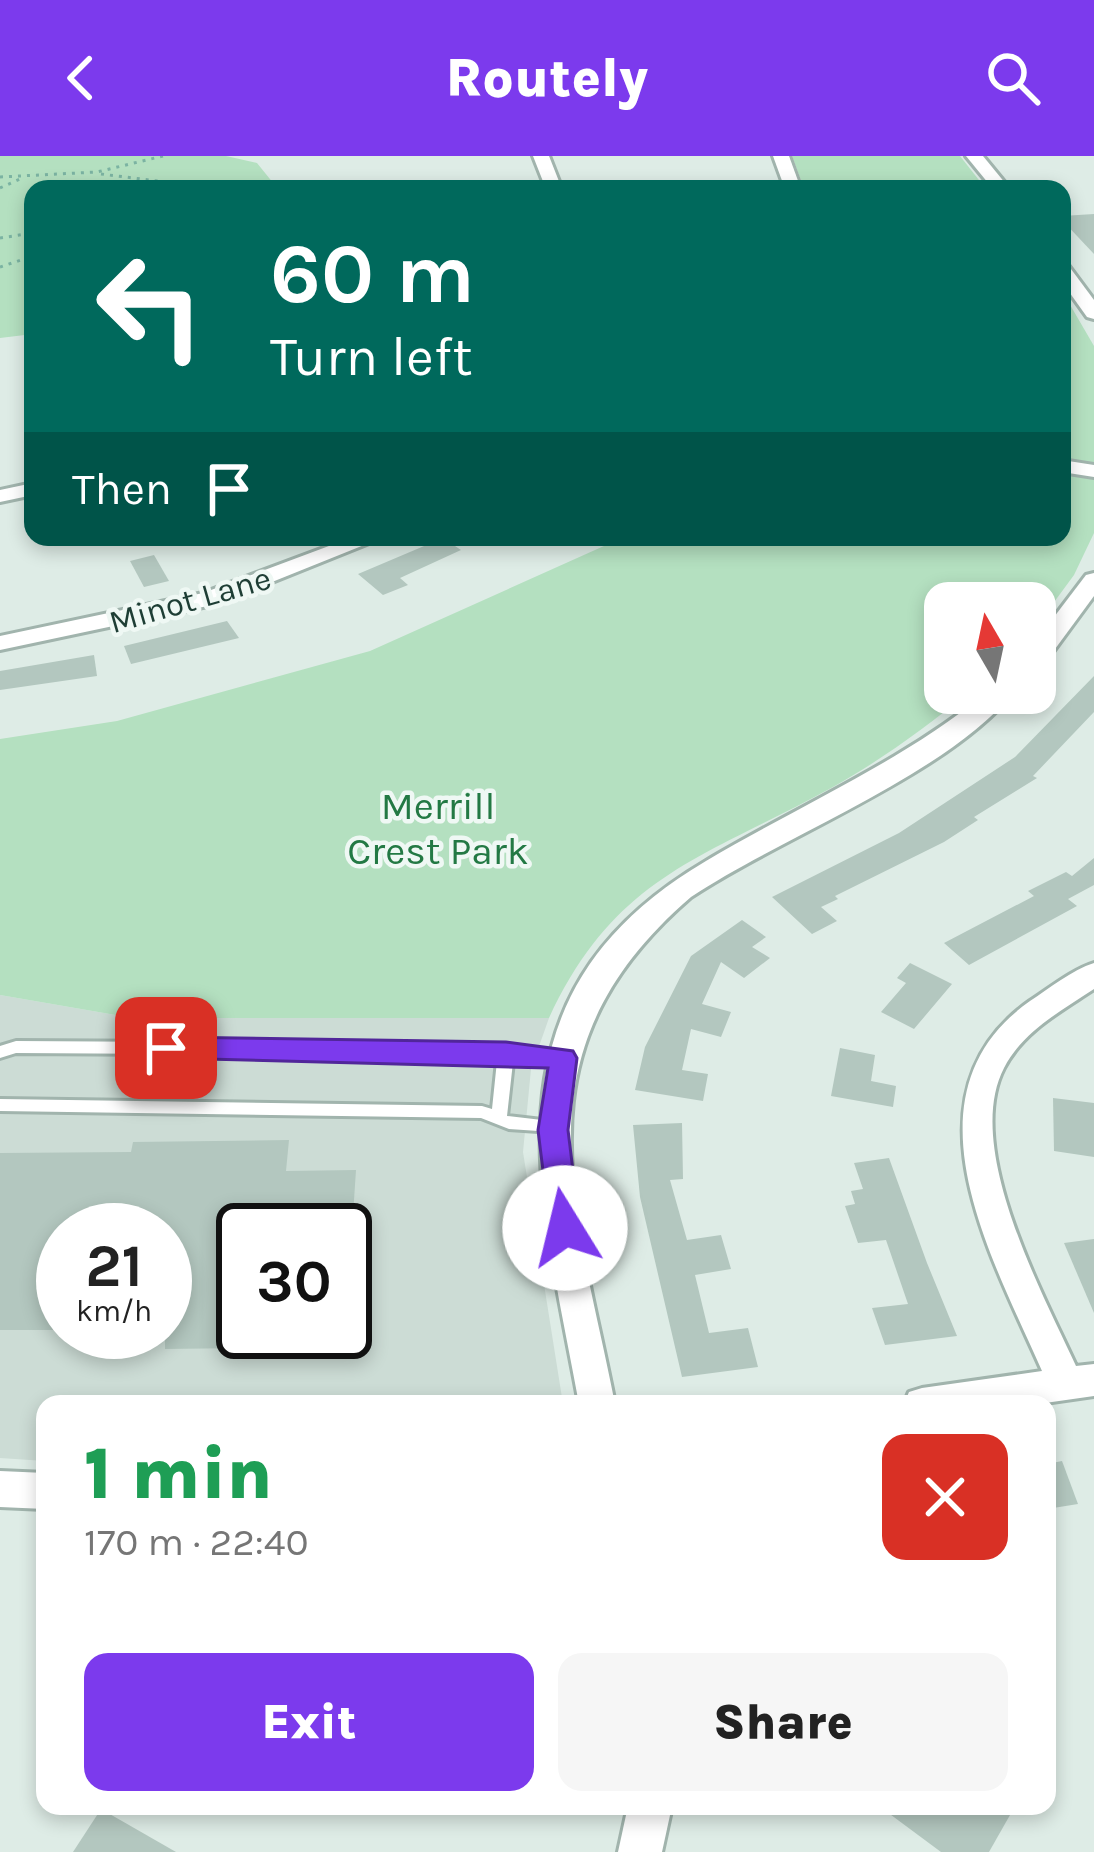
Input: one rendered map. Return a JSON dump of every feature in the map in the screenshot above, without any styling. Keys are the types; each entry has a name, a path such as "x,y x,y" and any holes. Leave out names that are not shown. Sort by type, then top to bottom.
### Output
{"street":[{"path":"974,156 994,180"},
{"path":"1071,281 1094,313"},
{"name":"Minot Lane","path":"0,643 208,599 350,546"},
{"path":"1056,631 1094,580"},
{"path":"595,1395 557,1184 553,1126 563,1058 580,1010 599,977 649,916 716,867 886,779 973,714"},
{"path":"987,1395 1080,1382 989,1198 979,1169 976,1119 986,1071 1004,1041 1094,974"},
{"path":"0,1489 36,1491"}],"lane":[{"path":"0,1052 16,1047 105,1047 506,1053 563,1058"},
{"path":"499,1119 506,1053"},
{"path":"0,1105 482,1112 553,1126"}],"path":[{"path":"0,177 92,173 163,156"},
{"path":"92,173 148,180"},
{"path":"0,188 23,177"}],"shaded area":[{"path":"0,995 133,1018 549,1018 531,1069 523,1152 562,1395 36,1395 36,1460 0,1458"}],"green space":[{"path":"0,156 226,156 257,163 271,180 24,180 24,335 0,338"},
{"path":"792,156 960,156 979,180 801,180"},
{"name":"Merrill Crest Park","path":"1071,306 1094,346 1094,533 1056,599 1056,582 924,582 924,714 941,714 868,766 705,853 635,900 575,970 549,1018 133,1018 0,995 0,739 117,721 370,651 604,546 1071,546"}],"building":[{"path":"1094,214 1094,254 1071,230 1071,215"},
{"path":"424,546 461,550 400,578 408,585 383,595 358,574"},
{"path":"154,555 169,581 144,587 130,561"},
{"path":"227,621 239,638 131,664 124,646"},
{"path":"94,655 97,676 0,690 0,671"},
{"path":"1094,676 1094,712 1033,776 1037,778 944,842 835,896 838,899 821,907 837,921 812,934 772,897 899,833 1015,757"},
{"path":"1094,858 1094,885 1068,899 1077,906 969,965 944,943 1034,896 1028,891 1066,872 1072,876"},
{"path":"742,920 766,937 752,947 770,958 744,978 721,962 702,1004 731,1012 721,1037 691,1029 682,1070 708,1074 703,1101 635,1090 645,1047 691,956"},
{"path":"910,963 952,984 914,1029 881,1012 906,983 897,978"},
{"path":"840,1048 875,1055 871,1081 896,1086 893,1107 831,1096"},
{"path":"1053,1098 1094,1103 1094,1157 1054,1151"},
{"path":"682,1123 683,1179 670,1180 687,1240 721,1235 731,1269 695,1275 709,1333 748,1328 758,1367 682,1377 640,1197 633,1125"},
{"path":"289,1140 286,1171 356,1170 354,1203 216,1203 216,1348 192,1349 192,1203 36,1203 36,1330 0,1330 0,1153 131,1152 133,1142"},
{"path":"889,1158 957,1336 885,1345 872,1308 908,1304 886,1240 858,1243 845,1206 855,1204 851,1191 863,1189 854,1163"},
{"path":"1094,1239 1094,1313 1064,1243"},
{"path":"1062,1461 1078,1504 1056,1508 1056,1462"},
{"path":"97,1815 111,1815 176,1852 73,1852"},
{"path":"891,1815 1010,1815 989,1852 941,1852"}],"route":[{"path":"166,1048 563,1058 553,1130 565,1228"}]}
